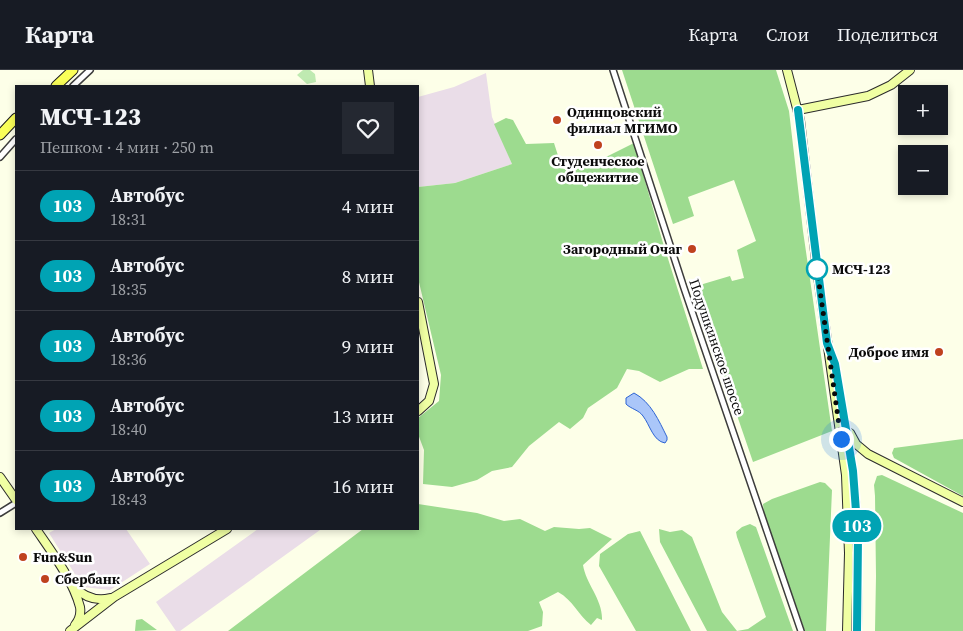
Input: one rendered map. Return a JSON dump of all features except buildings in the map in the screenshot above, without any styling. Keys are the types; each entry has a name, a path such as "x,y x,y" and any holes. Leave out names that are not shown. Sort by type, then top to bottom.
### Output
{"main road":[{"path":"50,85 65,70"},
{"path":"57,85 73,70"},
{"path":"368,70 370,85"},
{"path":"787,70 798,110 847,489 850,553 847,631"},
{"path":"798,110 868,96 891,85 910,70"},
{"path":"0,135 15,119"},
{"path":"0,142 15,127"},
{"path":"419,307 433,378 432,396 425,406 419,410"},
{"path":"827,343 835,364 853,471 857,529 857,631"},
{"path":"843,408 852,438 865,452 963,502"},
{"path":"0,477 15,500"},
{"path":"37,530 69,582 80,608 84,613 93,612"},
{"path":"72,629 114,597 225,530"},
{"path":"69,582 96,605 93,612"},
{"path":"72,629 79,618 83,599 101,600 114,597"}],"street":[{"path":"74,85 90,70"},
{"name":"Подушкинское шоссе","path":"613,70 801,631"},
{"path":"0,157 15,140"},
{"path":"0,513 15,502"}],"shaded area":[{"path":"486,73 492,117 512,164 455,183 419,187 419,97 454,87"},
{"path":"54,530 127,530 150,564 110,590 83,587 49,533"},
{"path":"257,530 320,530 180,631 176,631 156,602"}],"green space":[{"path":"303,70 310,70 315,74 316,82 307,84 297,75"},
{"path":"622,70 776,70 789,111 803,231 832,431 753,462 693,287 730,276 732,281 744,278 737,250 756,241 734,180 688,197 694,216 673,224"},
{"path":"506,118 513,120 526,144 554,143 562,168 569,171 588,166 634,143 703,369 689,369 660,382 639,371 627,369 617,388 588,408 583,418 570,429 559,422 529,446 512,467 492,471 477,480 452,487 423,484 424,450 419,437 419,417 439,401 441,375 419,282 419,187 455,183 512,164 494,124"},
{"path":"963,439 963,496 894,458 892,453 894,448"},
{"path":"882,475 963,513 963,631 875,631 874,485 877,476"},
{"path":"820,482 825,483 832,490 826,631 805,631 764,514 763,504"},
{"path":"419,504 477,513 504,521 520,519 545,531 554,527 590,528 612,539 583,565 602,613 602,620 597,618 591,625 568,599 558,592 539,602 543,612 542,626 528,631 228,631 362,530 419,530"},
{"path":"750,524 756,527 793,631 737,631 748,629 766,617 736,532"},
{"path":"659,529 670,532 682,530 692,537 722,612 737,631 707,631 660,542"},
{"path":"640,531 691,631 636,631 599,566 600,554 628,534"},
{"path":"142,619 157,630 135,631 136,620"}],"water":[{"path":"634,393 645,401 654,412 667,437 665,443 657,439 641,414 626,404 626,398"}],"bus line":[{"name":"103","path":"798,110 827,343 835,364 853,471 858,538 857,631"}],"place":[{"name":"Одинцовский филиал МГИМО","path":"557,120"},
{"name":"Студенческое общежитие","path":"598,145"},
{"name":"Загородный Очаг","path":"692,249"},
{"name":"МСЧ-123","path":"817,269"},
{"name":"Доброе имя","path":"939,352"},
{"name":"Fun&Sun","path":"23,557"},
{"name":"Сбербанк","path":"45,579"}],"route":[{"path":"817,269 841,439"}]}
